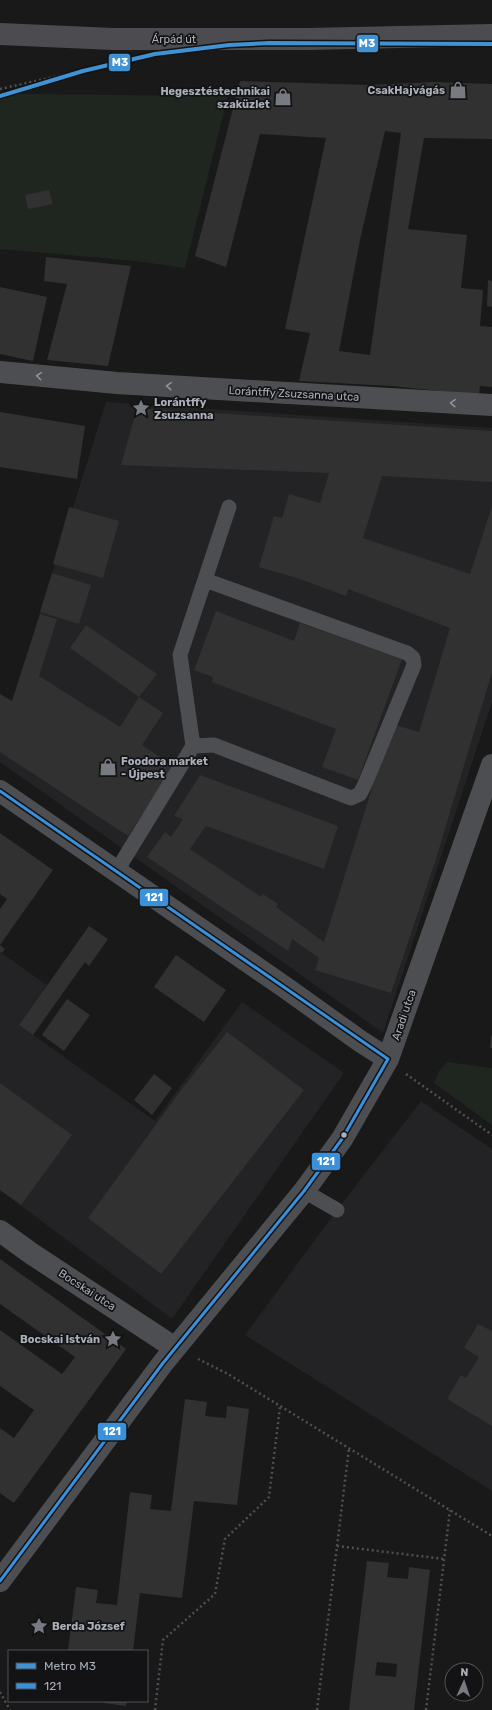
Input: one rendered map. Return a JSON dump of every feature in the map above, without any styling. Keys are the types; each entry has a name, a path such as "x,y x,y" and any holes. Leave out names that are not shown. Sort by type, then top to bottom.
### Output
{"main road":[{"name":"Árpád út","path":"0,34 113,40 492,36"}],"street":[{"name":"Lorántffy Zsuzsanna utca","path":"0,372 117,383 492,405"},
{"name":"Aradi utca","path":"0,1581 175,1348 304,1191 342,1139 388,1059 492,765"},
{"path":"0,791 388,1059"},
{"name":"Bocskai utca","path":"0,1231 32,1254 175,1348"}],"lane":[{"path":"116,872 193,746 180,655 228,507"},
{"path":"193,746 214,745 351,798 360,794 365,784 414,665 413,658 407,653 205,580"},
{"path":"304,1191 337,1210"}],"path":[{"path":"0,88 67,74"},
{"path":"388,1059 492,1135"},
{"path":"175,1348 228,1374 492,1536"},
{"path":"156,1710 163,1640 215,1594 224,1539 270,1497 280,1406"},
{"path":"317,1710 349,1448"},
{"path":"426,1710 450,1510"},
{"path":"336,1546 444,1559"},
{"path":"0,1692 10,1710"}],"shaded area":[{"path":"0,91 23,94 228,96 185,268 135,261 0,249"},
{"path":"106,402 492,428 492,702 383,1033 0,762 0,740"},
{"path":"0,952 47,985 19,1025 155,1121 242,1002 344,1073 172,1319 0,1190"},
{"path":"447,1062 492,1068 492,1125 434,1083 439,1071"},
{"path":"421,1101 492,1149 492,1491 245,1335 337,1210"}],"building":[{"path":"240,81 369,85 434,82 492,84 492,139 424,138 408,229 467,235 461,288 483,290 480,326 492,327 492,387 480,386 479,395 392,386 299,381 310,333 285,329 326,138 260,134 226,267 195,256","holes":["385,131 401,133 370,355 339,351 360,240"]},
{"path":"49,190 53,204 28,209 25,195"},
{"path":"46,257 131,266 108,366 47,360 67,284 44,281"},
{"path":"488,280 492,281 492,307 487,306"},
{"path":"0,287 47,297 33,361 0,354"},
{"path":"137,408 492,431 492,482 382,476 363,538 470,574 492,506 492,672 436,859 391,993 315,970 319,958 292,939 288,951 147,857 165,832 171,837 183,819 174,816 200,775 338,826 324,869 206,826 190,849 261,897 263,894 278,904 276,907 324,942 392,724 419,732 450,628 348,589 346,596 297,578 259,567 274,516 282,518 289,494 320,503 329,473 121,465"},
{"path":"0,412 85,426 77,479 0,467"},
{"path":"69,507 119,521 103,578 53,564"},
{"path":"52,573 91,585 79,624 40,612"},
{"path":"216,611 294,641 300,623 402,659 358,780 322,767 336,729 212,682 213,677 194,670"},
{"path":"40,614 57,619 39,676 120,727 139,697 163,713 142,745 174,766 128,836 0,752 0,694 12,701"},
{"path":"86,625 157,674 139,697 70,648"},
{"path":"0,833 53,870 0,945 0,909 7,899 0,894"},
{"path":"89,926 108,939 89,966 85,962 33,1035 19,1025"},
{"path":"0,945 5,949 2,953 0,952"},
{"path":"176,955 226,990 204,1022 154,987"},
{"path":"67,999 90,1015 64,1051 42,1035"},
{"path":"227,1032 304,1090 161,1274 88,1218 181,1090"},
{"path":"491,1036 492,1048 490,1048"},
{"path":"154,1074 172,1088 152,1115 134,1100"},
{"path":"0,1083 72,1135 21,1205 0,1190"},
{"path":"0,1259 126,1349 14,1503 0,1493 0,1428 14,1438 34,1410 0,1386 0,1330 62,1374 75,1357 0,1304"},
{"path":"478,1324 492,1331 492,1426 447,1399 461,1375 466,1378 479,1357 464,1348"},
{"path":"185,1399 207,1402 205,1416 226,1418 227,1406 249,1409 237,1505 194,1501 182,1598 140,1593 133,1650 68,1650 76,1587 98,1590 96,1603 117,1605 130,1492 152,1495 150,1509 171,1511"},
{"path":"367,1561 389,1563 387,1577 408,1579 409,1567 430,1570 414,1710 349,1710","holes":["377,1662 397,1664 396,1677 375,1675"]},
{"path":"104,1702 127,1702 126,1706"}],"metro line":[{"name":"M3","path":"0,96 83,71 155,54 229,45 269,43 492,44"}],"transit line":[{"name":"121","path":"0,791 388,1059 342,1139 304,1191 163,1363 0,1581"}],"place":[{"name":"CsakHajvágás","path":"458,90"},
{"name":"Hegesztéstechnikai szaküzlet","path":"283,97"},
{"name":"Lorántffy Zsuzsanna","path":"141,408"},
{"name":"Foodora market - Újpest","path":"108,767"},
{"name":"Bocskai István","path":"113,1339"},
{"name":"Berda József","path":"39,1626"}]}
